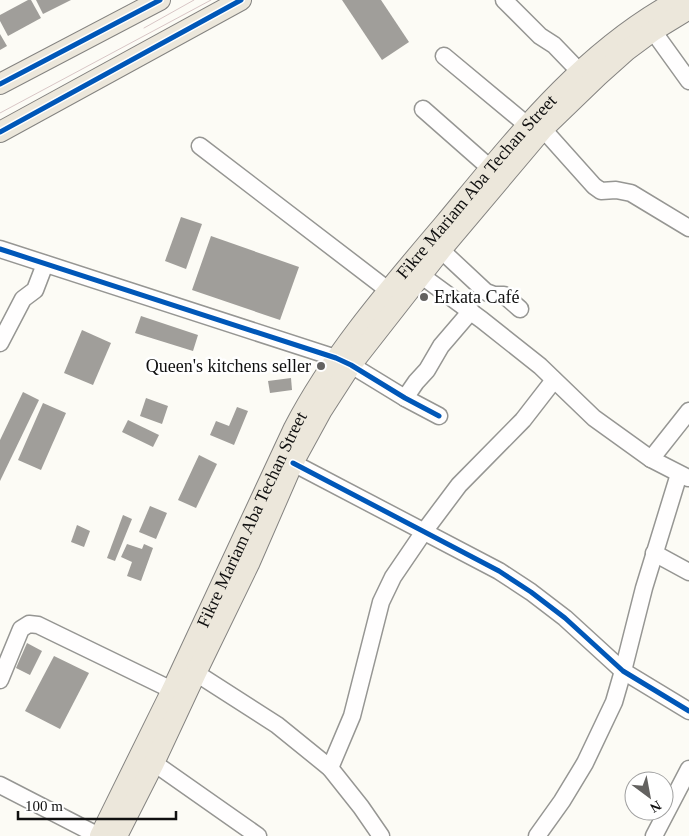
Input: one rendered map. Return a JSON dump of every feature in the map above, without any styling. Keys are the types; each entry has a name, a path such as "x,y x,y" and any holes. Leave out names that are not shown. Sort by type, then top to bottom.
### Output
{"main road":[{"path":"0,84 160,0"},
{"path":"0,132 241,0"},
{"name":"Fikre Mariam Aba Techan Street","path":"117,836 154,764 196,672 249,564 293,464 322,410 344,361 388,290 535,127 580,72 641,22 678,0"},
{"name":"Fikre Mariam Aba Techan Street","path":"535,127 653,31 689,9"},
{"name":"Fikre Mariam Aba Techan Street","path":"99,836 172,690 308,400 422,276 498,166"}],"street":[{"path":"504,0 540,36 554,45 580,72"},
{"path":"653,31 689,81"},
{"path":"444,56 535,127 594,186 601,190 631,193 689,228"},
{"path":"423,109 498,166"},
{"path":"200,146 388,290"},
{"path":"0,249 344,361 439,416"},
{"path":"440,250 486,292 494,295 504,295 520,309"},
{"path":"0,343 23,299 35,290 45,264"},
{"path":"422,276 471,311 540,366 594,418 652,459 684,476 654,553 614,702 584,763 562,801 536,836"},
{"path":"405,398 427,370 441,346 471,311"},
{"path":"330,768 352,716 381,602 393,577 423,532 459,485 523,420 554,380"},
{"path":"652,459 689,412"},
{"path":"293,464 499,571 565,618 623,671 689,711"},
{"path":"654,553 689,572"},
{"path":"0,680 21,629 29,624 38,625 172,690"},
{"path":"196,672 278,724 330,768 381,836"},
{"path":"154,764 258,836"},
{"path":"654,836 689,769"},
{"path":"0,785 99,836"}],"building":[{"path":"31,0 41,18 8,36 0,21 0,15"},
{"path":"36,0 71,0 43,14"},
{"path":"342,0 381,0 409,42 382,60"},
{"path":"0,34 7,46 0,50"},
{"path":"181,217 202,224 186,269 165,261"},
{"path":"211,236 299,267 280,320 192,290"},
{"path":"141,316 198,335 193,351 135,333"},
{"path":"82,330 111,343 93,385 64,373"},
{"path":"291,378 292,390 270,393 268,381"},
{"path":"23,392 39,400 0,481 0,440"},
{"path":"146,398 168,406 162,424 140,416"},
{"path":"43,403 66,413 41,470 18,460"},
{"path":"237,407 248,411 234,445 210,435 216,421 229,426"},
{"path":"128,420 159,435 153,447 122,432"},
{"path":"199,455 217,464 196,508 178,500"},
{"path":"150,506 167,513 156,539 139,532"},
{"path":"123,515 132,519 115,561 107,558"},
{"path":"77,525 90,531 84,547 71,542"},
{"path":"127,544 142,549 144,544 153,548 141,581 127,576 132,562 121,557"},
{"path":"27,643 42,651 30,675 16,668"},
{"path":"54,656 89,673 60,729 25,711"}],"tram line":[{"path":"144,28 194,0"},
{"path":"0,113 211,0"}],"cycle path":[{"path":"0,84 160,0"},
{"path":"0,132 241,0"},
{"path":"0,249 336,358 439,416"},
{"path":"293,463 499,571 565,618 623,671 689,711"}],"place":[{"name":"Erkata Café","path":"424,297"},
{"name":"Queen's kitchens seller","path":"321,366"}]}
